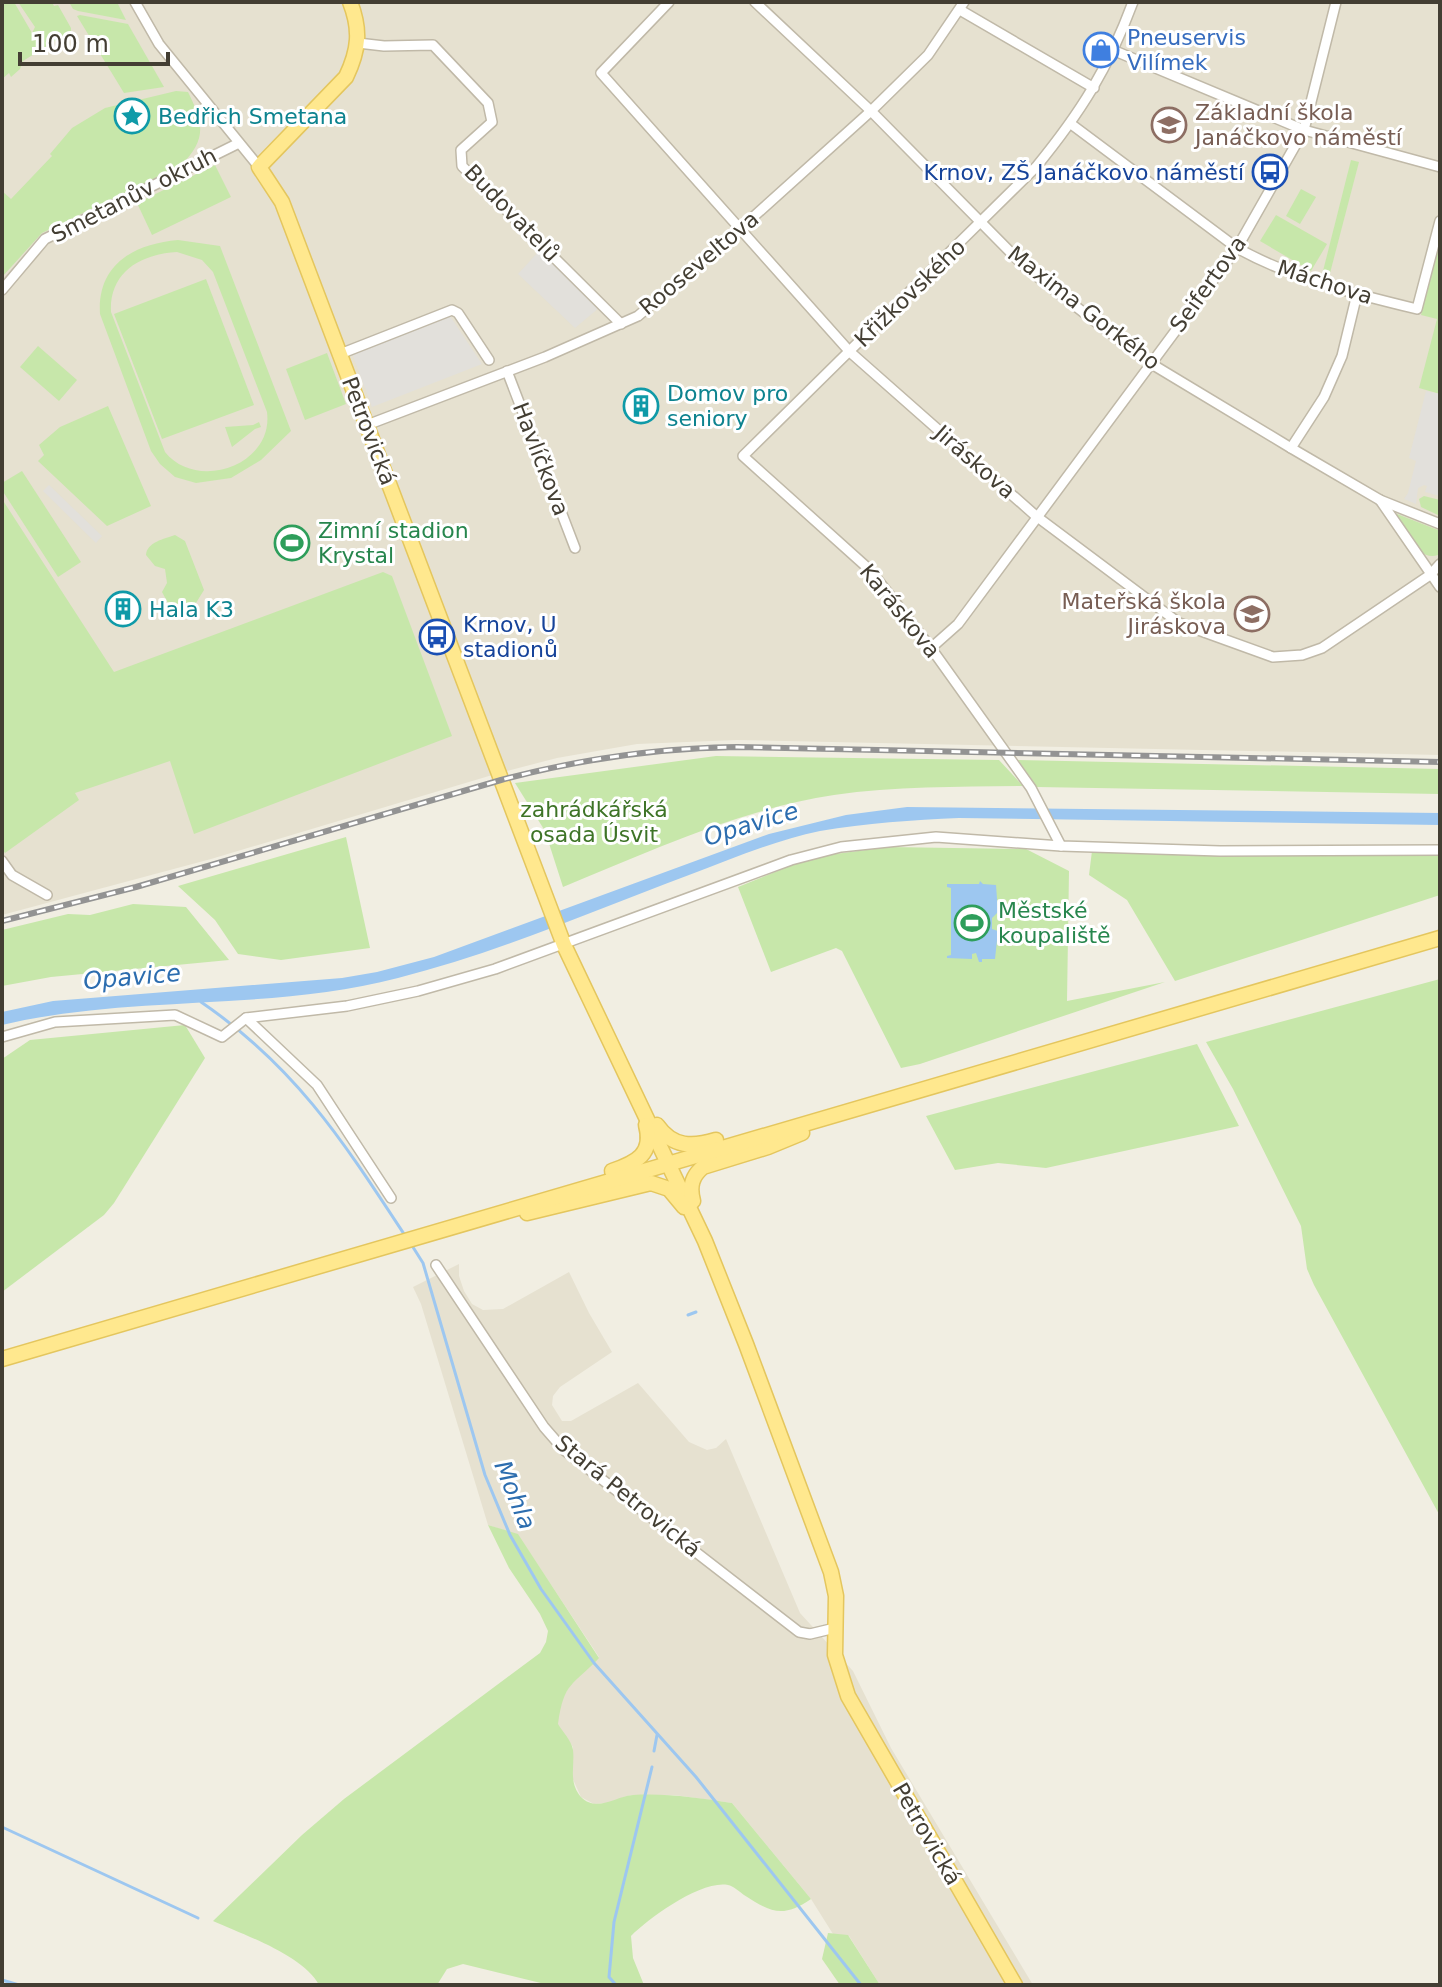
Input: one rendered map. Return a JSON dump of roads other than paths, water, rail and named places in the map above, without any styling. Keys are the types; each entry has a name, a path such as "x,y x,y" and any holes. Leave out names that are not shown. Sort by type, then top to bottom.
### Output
{"main road":[{"path":"259,167 346,77 355,60 358,43 357,24 350,2"},
{"name":"Petrovická","path":"259,167 282,202 563,942 633,1087"},
{"path":"2,1359 1440,938"},
{"path":"633,1087 662,1132 673,1141 686,1145 846,1112"},
{"path":"633,1087 705,1241"},
{"path":"474,1220 548,1190 639,1160 646,1149 649,1135 633,1087"},
{"path":"705,1241 691,1188 693,1178 700,1170 714,1162 778,1143 846,1112"},
{"path":"474,1220 550,1209 651,1183 677,1195 705,1241"},
{"name":"Petrovická","path":"705,1241 752,1357 831,1572 836,1596 835,1655 848,1696 1015,1985"}],"street":[{"name":"Petrovická","path":"135,2 159,44 259,167"},
{"name":"Jiráskova","path":"669,2 601,73 850,352 1036,516 1179,623 1273,657 1302,655 1322,648 1430,575 1440,564"},
{"name":"Maxima Gorkého","path":"755,2 871,111 1025,267 1150,363 1380,500 1440,524"},
{"path":"1133,2 1115,51 1304,130 1440,167"},
{"name":"Seifertova","path":"931,648 958,624 1237,248 1304,130 1336,2"},
{"name":"Rooseveltova","path":"367,425 638,316 871,111 928,55 962,6"},
{"path":"962,6 1094,88"},
{"name":"Budovatelů","path":"358,43 433,45 488,103 492,122 461,150 462,166 621,324"},
{"name":"Křižkovského","path":"743,456 1036,167 1071,124 1115,51"},
{"name":"Máchova","path":"1071,124 1237,248 1303,278 1357,294 1417,309 1440,221"},
{"name":"Smetanův okruh","path":"2,290 45,239 239,143"},
{"path":"1291,448 1324,397 1342,356 1357,294"},
{"path":"340,354 452,310 458,313 489,360"},
{"name":"Havlíčkova","path":"507,371 575,548"},
{"name":"Karáskova","path":"743,456 870,570 931,648 1031,788 1061,846"},
{"name":"Maxima Gorkého","path":"1380,500 1440,587"},
{"path":"2,1037 55,1022 175,1015 222,1037 243,1019 347,1006 418,991 791,860 841,847 936,837 1061,846 1220,851 1440,850"},
{"path":"2,861 12,875 47,895"},
{"path":"243,1019 317,1085 391,1198"},
{"name":"Stará Petrovická","path":"436,1265 544,1427 564,1450 799,1632 810,1634 835,1628"}],"water":[{"path":"907,807 1440,813 1440,825 959,818 837,828 803,835 737,856 508,944 398,978 349,989 300,995 100,1009 2,1025 2,1012 53,1001 342,978 377,972 434,957 769,834 846,815"},
{"name":"Městské koupaliště","path":"980,881 996,885 998,912 992,918 992,929 998,931 995,959 979,962 976,953 972,954 972,959 947,958 951,955 951,888 947,884 979,884"}],"waterway":[{"name":"Mohla","path":"201,1002 264,1052 315,1107 404,1234"},
{"name":"Mohla","path":"411,1244 423,1263 485,1475 510,1535 541,1589 594,1663 696,1777 861,1985"},
{"path":"688,1315 696,1312"},
{"path":"654,1751 657,1735"},
{"path":"616,1985 609,1977 614,1922 652,1767"},
{"path":"2,1827 198,1918"},
{"path":"2,1980 19,1985"}],"railway":[{"path":"2,921 136,887 501,780 560,766 648,752 737,747 1440,762"}],"place":[{"name":"Pneuservis Vilímek","path":"1101,50"},
{"name":"Bedřich Smetana","path":"132,116"},
{"name":"Základní škola Janáčkovo náměstí","path":"1169,125"},
{"name":"Krnov, ZŠ Janáčkovo náměstí","path":"1270,172"},
{"name":"Domov pro seniory","path":"641,406"},
{"name":"Zimní stadion Krystal","path":"292,543"},
{"name":"Hala K3","path":"123,609"},
{"name":"Mateřská škola Jiráskova","path":"1252,614"},
{"name":"Krnov, U stadionů","path":"437,637"},
{"name":"Městské koupaliště","path":"972,923"}],"park label":[{"name":"zahrádkářská osada Úsvit","path":"594,822"}],"water label":[{"name":"Opavice","path":"751,824"},
{"name":"Opavice","path":"132,977"}]}
